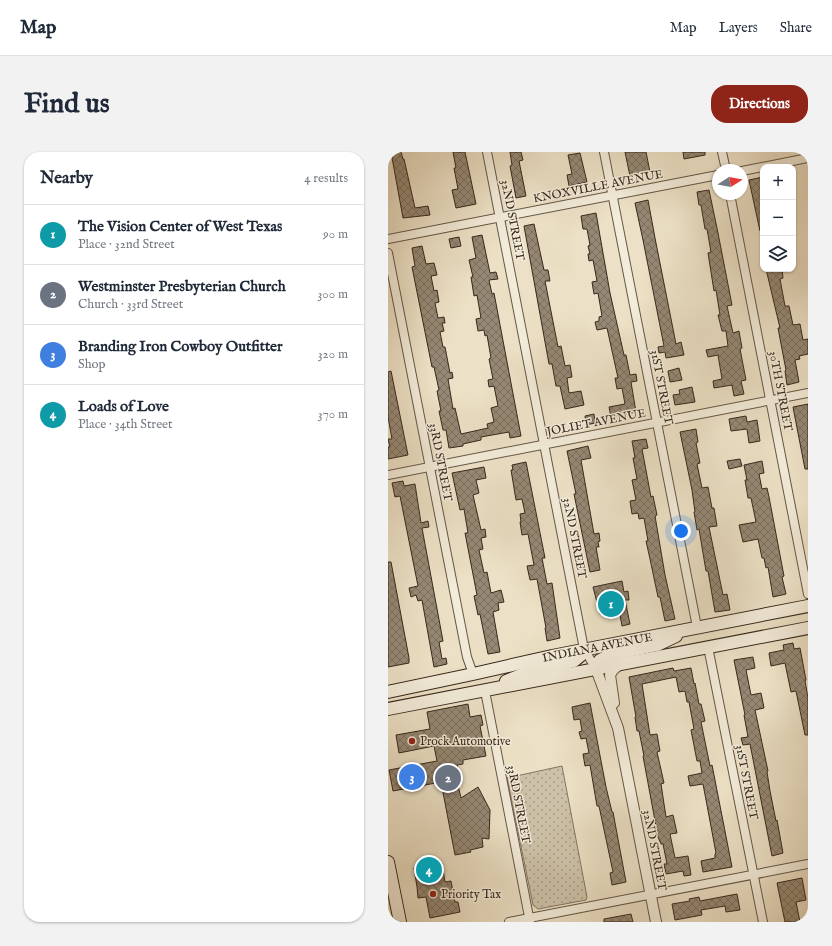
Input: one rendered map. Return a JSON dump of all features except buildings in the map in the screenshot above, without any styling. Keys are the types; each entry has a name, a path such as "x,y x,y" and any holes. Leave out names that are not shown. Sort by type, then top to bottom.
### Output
{"main road":[{"name":"INDIANA AVENUE","path":"388,692 584,649 808,606"},
{"path":"596,669 600,660 610,655 657,645 697,627"},
{"name":"INDIANA AVENUE","path":"388,709 808,628"},
{"path":"485,691 526,673 574,661 580,656 584,649"},
{"path":"388,862 400,922"}],"street":[{"name":"32ND STREET","path":"487,152 584,649 596,669 618,728 656,922"},
{"name":"31ST STREET","path":"604,152 697,627"},
{"path":"722,152 725,164"},
{"path":"748,170 808,158"},
{"name":"KNOXVILLE AVENUE","path":"388,239 712,176"},
{"name":"30TH STREET","path":"731,200 808,594"},
{"name":"33RD STREET","path":"388,253 467,658 473,674"},
{"name":"JOLIET AVENUE","path":"388,475 808,393"},
{"name":"31ST STREET","path":"708,647 763,922"},
{"path":"618,728 610,677 611,672 620,664"},
{"name":"33RD STREET","path":"485,691 529,920"},
{"path":"509,922 529,920 808,864"}],"shaded area":[{"path":"562,766 587,897 586,900 538,909 533,905 507,778"}],"place":[{"name":"The Vision Center of West Texas","path":"611,604"},
{"name":"Prock Automotive","path":"412,741"},
{"name":"Branding Iron Cowboy Outfitter","path":"412,777"},
{"name":"Westminster Presbyterian Church","path":"448,778"},
{"name":"Loads of Love","path":"429,870"},
{"name":"Priority Tax","path":"433,894"}]}
